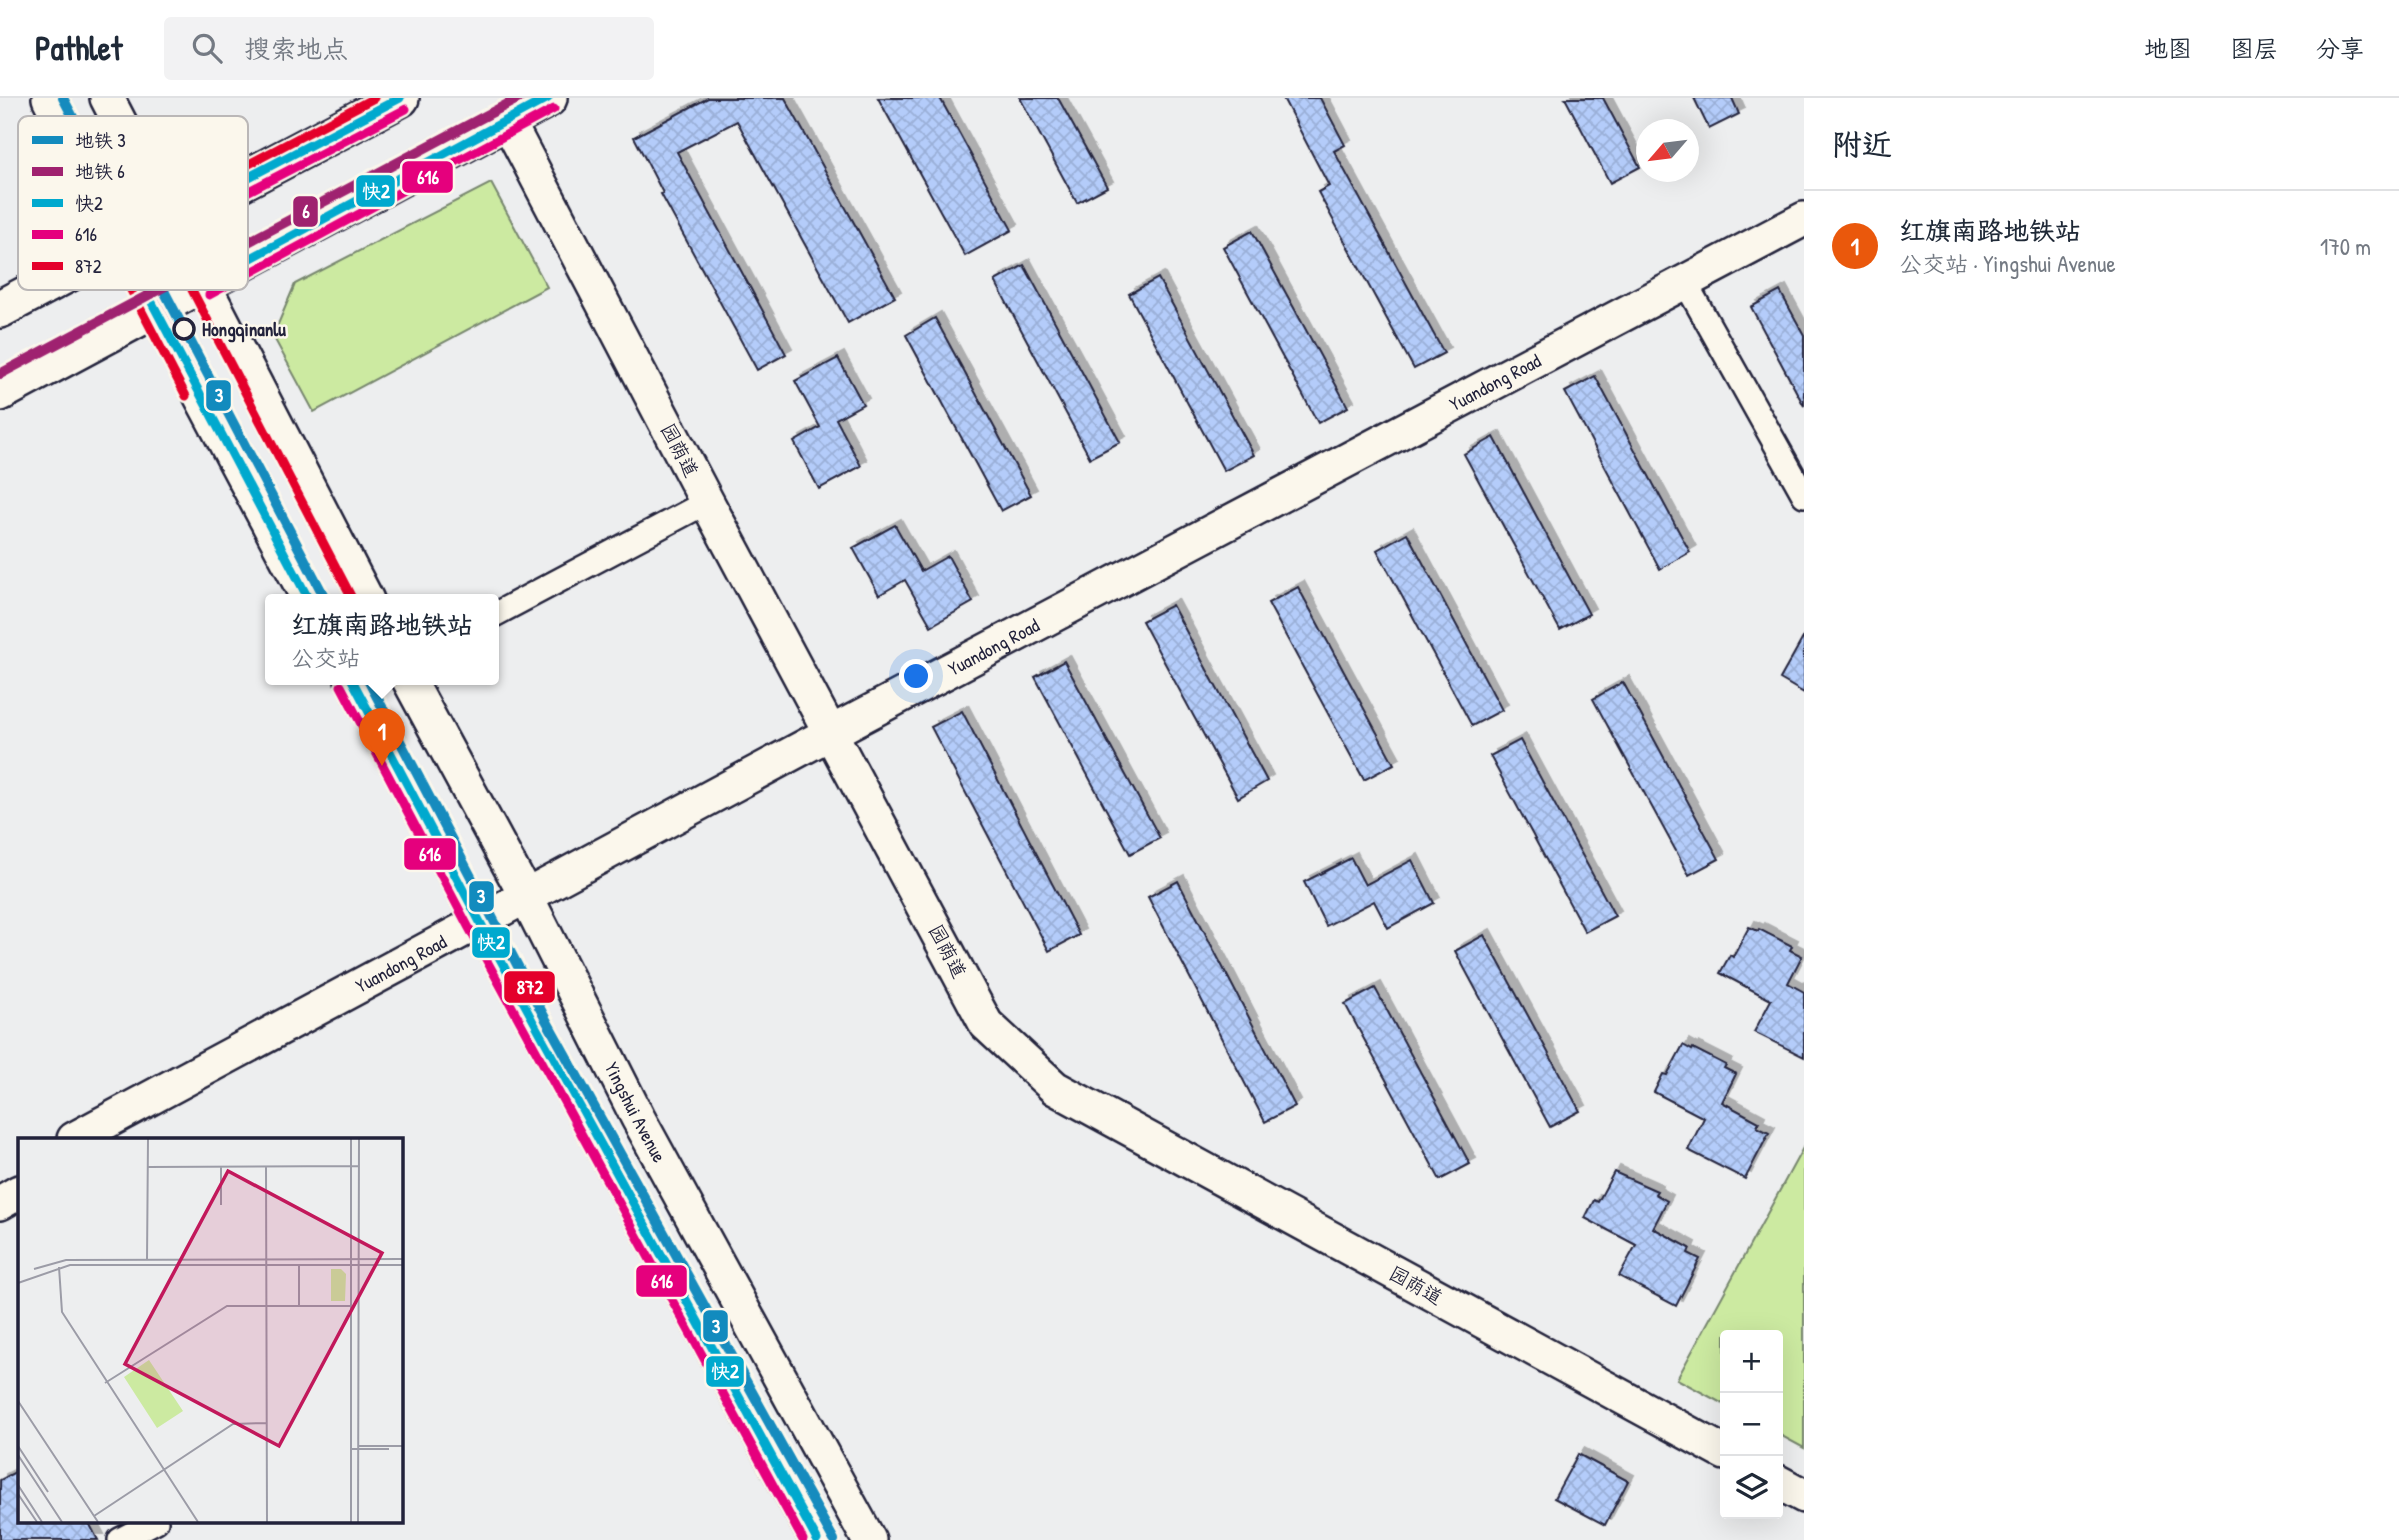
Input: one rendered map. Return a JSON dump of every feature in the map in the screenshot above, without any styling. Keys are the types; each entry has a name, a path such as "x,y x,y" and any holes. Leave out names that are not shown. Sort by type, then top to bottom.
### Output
{"main road":[{"path":"248,177 400,98"},
{"path":"248,260 548,98"},
{"path":"0,309 35,290"},
{"path":"0,392 191,290"}],"street":[{"path":"49,98 58,116"},
{"path":"107,98 116,116"},
{"name":"园荫道","path":"507,120 707,502 986,1024 1055,1088 1720,1450"},
{"name":"Yuandong Road","path":"121,1138 531,906 1689,290 1804,219"},
{"name":"Yuandong Road","path":"1689,290 1804,239"},
{"path":"145,290 306,594"},
{"path":"206,290 365,594"},
{"path":"1689,290 1804,495"},
{"path":"499,612 707,502"},
{"path":"355,685 485,931 817,1540"},
{"name":"Yingshui Avenue","path":"413,685 531,906 638,1118 869,1540"},
{"name":"Yuandong Road","path":"76,1138 485,931"},
{"path":"0,1179 18,1169"},
{"path":"0,1203 18,1193"},
{"path":"1783,1485 1804,1496"},
{"path":"120,1540 154,1522"}],"green space":[{"path":"491,183 547,287 314,412 273,336 295,284"},
{"path":"1804,1146 1804,1448 1783,1437 1783,1330 1720,1330 1720,1402 1677,1379"}],"building":[{"path":"708,98 785,98 895,297 848,323 737,121 677,152 786,354 757,370 661,194 663,193 634,137"},
{"path":"878,98 940,98 1012,230 965,256"},
{"path":"1020,98 1058,98 1107,187 1077,203"},
{"path":"1283,98 1320,98 1345,145 1334,151 1444,353 1414,369 1318,192 1329,186"},
{"path":"1565,98 1603,98 1636,160 1636,169 1610,183"},
{"path":"1694,98 1732,98 1739,114 1709,129"},
{"path":"1252,231 1348,407 1318,423 1223,247"},
{"path":"1024,265 1120,442 1090,458 995,281"},
{"path":"1158,278 1254,455 1224,471 1129,294"},
{"path":"1780,291 1804,335 1804,406 1751,307"},
{"path":"935,318 1031,495 1001,511 906,335"},
{"path":"838,358 863,404 836,419 861,466 819,489 794,442 820,427 795,381"},
{"path":"1595,376 1690,552 1660,569 1565,392"},
{"path":"1494,437 1589,614 1560,630 1464,454"},
{"path":"895,525 921,571 948,556 973,602 931,626 905,580 879,595 853,548"},
{"path":"1407,533 1502,710 1472,726 1377,550"},
{"path":"1298,587 1394,764 1364,780 1268,603"},
{"path":"1172,605 1267,781 1238,798 1142,621"},
{"path":"1804,636 1804,693 1780,679"},
{"path":"1064,661 1160,838 1130,854 1035,677"},
{"path":"1623,682 1719,859 1689,875 1593,699"},
{"path":"962,711 1079,935 1049,951 931,727"},
{"path":"1520,740 1615,916 1585,932 1490,756"},
{"path":"1351,858 1365,885 1412,860 1434,903 1388,928 1374,901 1326,926 1304,882"},
{"path":"1178,881 1295,1106 1265,1122 1148,897"},
{"path":"1749,927 1758,931 1759,929 1792,946 1790,950 1802,956 1788,983 1804,992 1804,1057 1754,1032 1771,1000 1720,973 1730,955 1733,957"},
{"path":"1484,935 1580,1111 1550,1127 1455,951"},
{"path":"1375,988 1470,1164 1440,1180 1345,1004"},
{"path":"1683,1045 1726,1065 1724,1068 1736,1074 1722,1102 1759,1122 1757,1127 1769,1133 1745,1179 1688,1150 1704,1118 1654,1092 1663,1074 1667,1075"},
{"path":"1614,1172 1657,1191 1655,1194 1667,1201 1653,1228 1690,1248 1688,1253 1700,1259 1676,1306 1619,1276 1636,1245 1585,1218 1594,1200 1598,1202"},
{"path":"1578,1454 1628,1481 1605,1525 1554,1498"},
{"path":"18,1471 18,1522 89,1522 98,1540 0,1540 0,1480"}],"metro line":[{"name":"3","path":"63,98 72,116"},
{"name":"6","path":"248,242 519,98"},
{"name":"6","path":"0,374 158,290"},
{"name":"3","path":"164,290 323,594"},
{"name":"3","path":"371,685 545,1018 834,1540"}],"transit line":[{"name":"872","path":"248,165 374,98"},
{"name":"快2","path":"248,178 400,98"},
{"name":"872","path":"248,246 522,98"},
{"name":"快2","path":"248,260 548,98"},
{"name":"616","path":"248,192 406,109"},
{"name":"616","path":"248,274 554,109"},
{"name":"872","path":"131,290 186,396"},
{"name":"快2","path":"145,290 306,594"},
{"name":"616","path":"160,290 320,594"},
{"name":"872","path":"192,290 350,594"},
{"name":"616","path":"209,295 218,290"},
{"name":"快2","path":"355,685 480,922 817,1540"},
{"name":"872","path":"369,685 491,916 828,1534"},
{"name":"616","path":"341,686 469,928 803,1540"}],"place":[{"name":"Hongqinanlu","path":"184,329"},
{"name":"红旗南路地铁站","path":"382,766"}]}
